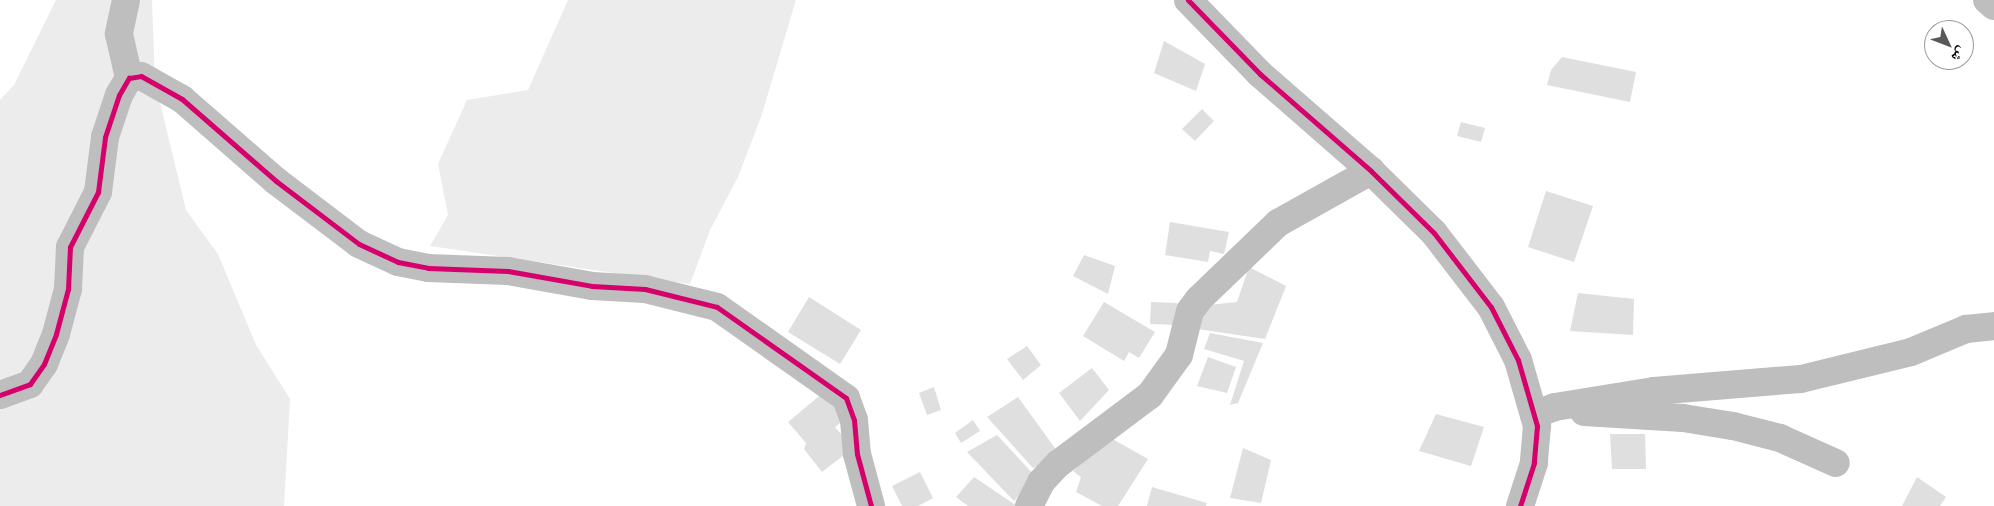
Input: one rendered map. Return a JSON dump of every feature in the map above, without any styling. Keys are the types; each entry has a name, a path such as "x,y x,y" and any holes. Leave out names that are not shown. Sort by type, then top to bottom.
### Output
{"street":[{"path":"0,394 30,384 44,364 56,334 68,289 70,247 98,192 105,137 119,95 129,78 119,34 126,0"},
{"path":"1188,0 1260,74 1371,171 1434,233 1491,307 1545,411"},
{"path":"1987,0 1994,6"},
{"path":"129,78 141,76 182,99 276,181 344,233 359,244 398,262 428,268 508,270 592,286 646,289 718,307 846,398 854,420 857,454 871,506"},
{"path":"1029,506 1041,482 1058,464 1120,420 1160,383 1179,355 1190,311 1199,298 1278,223 1371,171"},
{"path":"1545,411 1654,392 1801,379 1911,352 1966,329 1994,326"},
{"path":"1545,411 1608,416 1683,418 1734,426 1780,438 1836,464"},
{"path":"1520,506 1534,463 1537,426 1545,411"}],"shaded area":[{"path":"56,0 152,0 155,82 186,210 218,254 256,345 290,399 284,506 0,506 0,100 14,85"},
{"path":"568,0 796,0 761,117 738,177 710,230 690,284 430,246 448,215 438,164 467,100 528,90"}],"building":[{"path":"1164,41 1205,64 1196,91 1154,73"},
{"path":"1562,57 1636,72 1630,102 1547,85 1551,70"},
{"path":"1202,109 1214,121 1195,141 1182,129"},
{"path":"1461,122 1485,128 1481,142 1457,136"},
{"path":"1546,191 1593,206 1574,262 1528,247"},
{"path":"1170,222 1229,232 1224,254 1210,251 1208,262 1165,255"},
{"path":"1084,255 1115,266 1108,294 1073,276"},
{"path":"1249,267 1286,286 1265,339 1197,329 1208,305 1237,302"},
{"path":"1578,293 1634,299 1633,335 1570,331"},
{"path":"809,297 861,330 840,364 788,332"},
{"path":"1104,302 1155,332 1139,358 1129,352 1124,361 1083,336"},
{"path":"1151,302 1177,303 1175,325 1150,324"},
{"path":"1210,333 1263,343 1238,403 1230,405 1244,361 1204,349"},
{"path":"1027,346 1041,365 1023,380 1007,359"},
{"path":"1208,357 1236,367 1227,393 1197,386"},
{"path":"1092,368 1109,390 1080,421 1059,393"},
{"path":"934,387 941,410 927,415 919,393"},
{"path":"824,392 849,416 835,427 853,448 822,472 804,449 806,443 788,422"},
{"path":"1018,397 1060,455 1033,468 987,417"},
{"path":"1436,414 1484,427 1471,466 1419,451"},
{"path":"973,420 980,431 961,443 955,433"},
{"path":"1610,434 1645,434 1646,469 1612,469"},
{"path":"997,435 1036,477 1014,501 967,452"},
{"path":"1109,437 1148,459 1118,506 1102,506 1076,492 1081,477 1073,471"},
{"path":"1243,448 1271,460 1261,503 1230,498"},
{"path":"920,472 933,498 918,506 902,506 892,486"},
{"path":"974,477 1017,506 968,506 956,497"},
{"path":"1917,477 1946,497 1940,506 1902,506"},
{"path":"1152,487 1207,503 1206,506 1147,506"}],"cycle path":[{"path":"1188,0 1260,74 1371,171 1434,233 1491,307 1518,360 1537,426 1534,463 1520,506"},
{"path":"0,395 30,384 44,364 56,334 68,289 70,247 98,192 105,137 119,95 129,78 141,76 182,99 276,181 359,244 398,262 428,268 508,271 592,286 645,289 717,307 846,398 854,420 857,454 871,506"}]}
